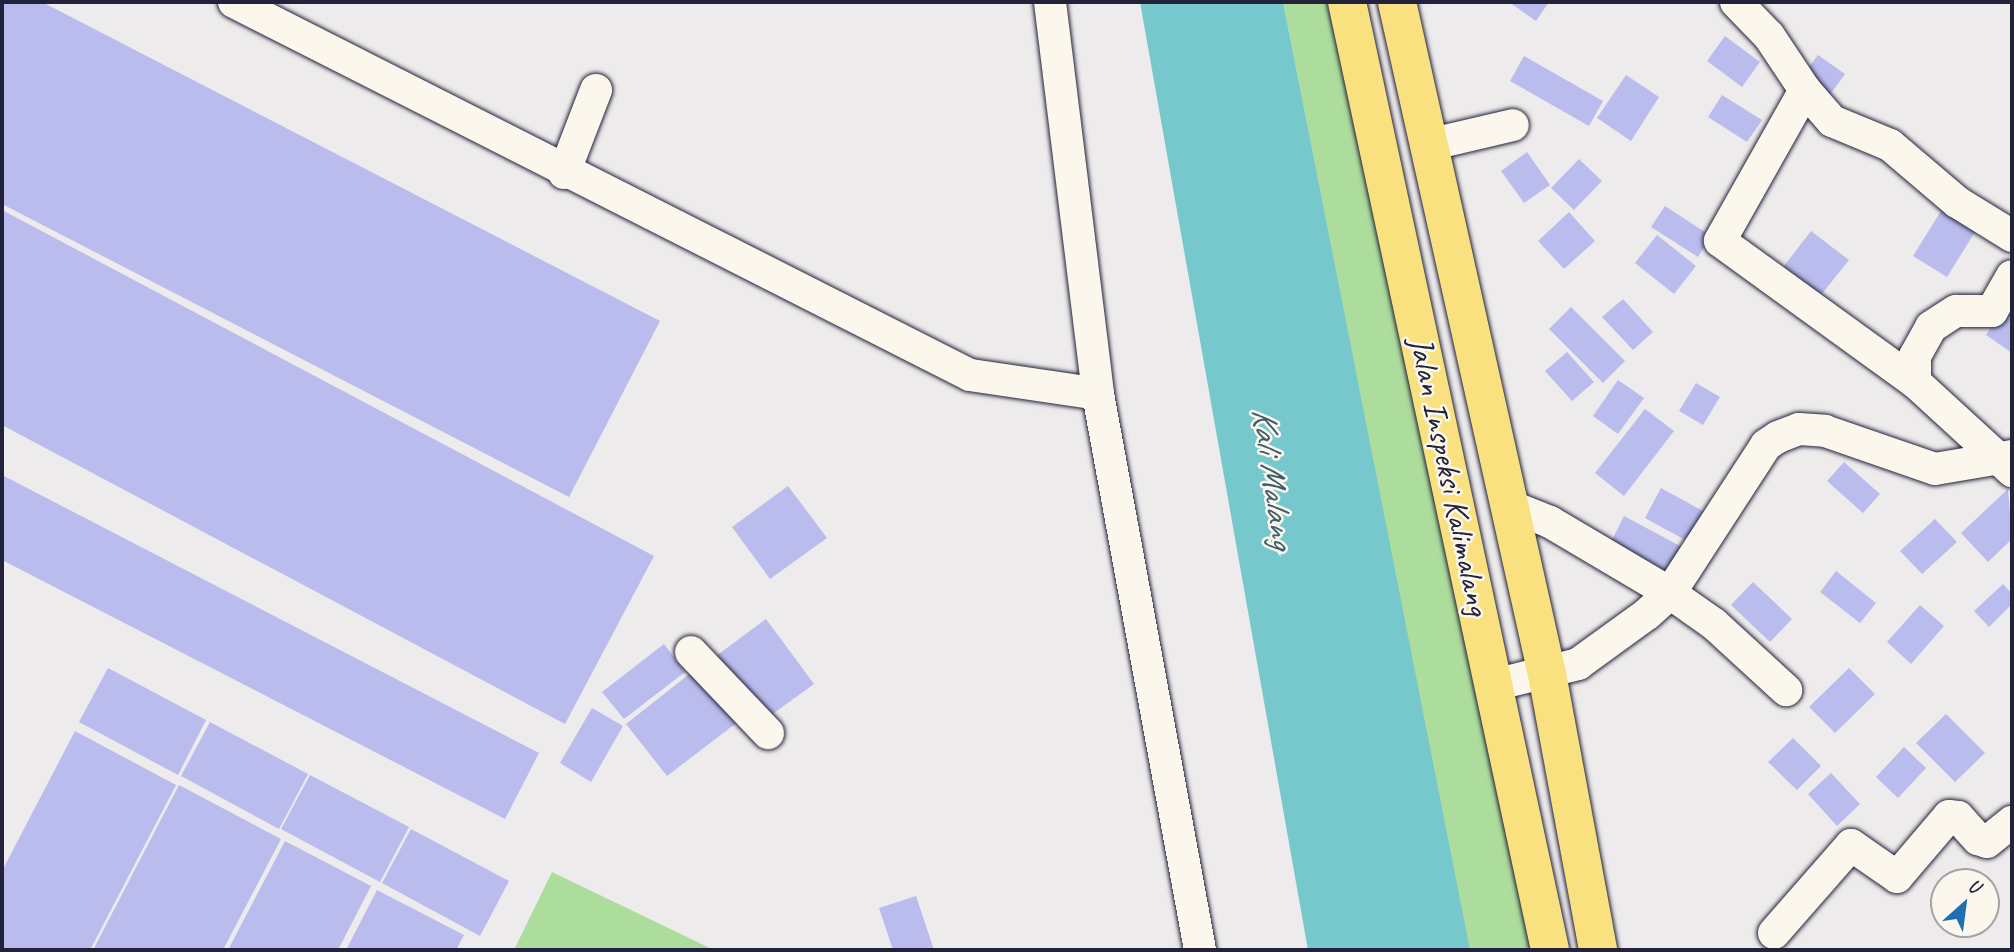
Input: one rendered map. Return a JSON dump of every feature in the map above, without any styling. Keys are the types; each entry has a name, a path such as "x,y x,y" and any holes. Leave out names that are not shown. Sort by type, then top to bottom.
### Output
{"main road":[{"name":"Jalan Inspeksi Kalimalang","path":"1347,2 1550,950"},
{"name":"Jalan Inspeksi Kalimalang","path":"1397,2 1507,505 1547,674 1598,950"},
{"path":"1360,58 1407,47"},
{"path":"1421,346 1469,334"}],"street":[{"path":"234,2 564,173 970,375 1098,394"},
{"path":"1049,2 1098,394 1200,950"},
{"path":"1736,2 1769,36 1805,90 1832,121 1890,145 1957,202 2012,236"},
{"path":"564,173 596,90"},
{"path":"1805,90 1720,241 1916,382 2009,462"},
{"path":"1428,145 1513,125"},
{"path":"1916,382 1915,356 1930,327 1956,311 1992,312 2012,276"},
{"path":"1493,685 1547,674 1612,644 1670,593 1766,445 1778,437 1799,429 1825,431 1936,469 2009,462"},
{"path":"1507,505 1550,522 1670,593 1714,624 1786,690"},
{"path":"691,652 768,733"},
{"path":"1774,933 1851,845 1898,877 1949,816 1958,817 1987,842 2012,822"}],"green space":[{"path":"1283,2 1347,2 1550,950 1468,950"},
{"path":"552,872 714,950 514,950"}],"water":[{"name":"Kali Malang","path":"1140,2 1283,2 1470,950 1308,950"}],"building":[{"path":"2,2 42,2 660,321 569,497 2,204"},
{"path":"1509,2 1549,2 1536,21"},
{"path":"1725,36 1760,62 1742,87 1707,61"},
{"path":"1818,55 1845,74 1827,99 1800,79"},
{"path":"1524,56 1603,101 1589,126 1510,81"},
{"path":"1626,75 1659,97 1631,141 1597,118"},
{"path":"1722,95 1762,120 1747,142 1708,117"},
{"path":"1527,152 1550,185 1524,203 1501,171"},
{"path":"1579,159 1602,181 1574,210 1551,188"},
{"path":"1946,203 1980,224 1947,277 1913,256"},
{"path":"1665,206 1711,236 1698,257 1651,227"},
{"path":"2,210 654,556 565,724 2,425"},
{"path":"1569,212 1595,241 1564,269 1538,241"},
{"path":"1811,231 1849,260 1821,295 1784,266"},
{"path":"1657,235 1696,266 1674,294 1635,263"},
{"path":"1623,299 1653,332 1633,350 1602,317"},
{"path":"2006,306 2012,310 2012,353 1986,335"},
{"path":"1571,307 1625,361 1603,383 1549,329"},
{"path":"1567,352 1594,382 1572,401 1545,371"},
{"path":"1618,380 1644,398 1618,434 1593,416"},
{"path":"1696,383 1720,397 1703,425 1679,411"},
{"path":"1645,409 1674,431 1624,496 1595,473"},
{"path":"1844,462 1880,494 1863,513 1827,481"},
{"path":"2,475 539,753 505,819 2,560"},
{"path":"788,486 827,538 770,579 732,527"},
{"path":"1661,488 1703,511 1687,541 1645,518"},
{"path":"2008,489 2012,539 1988,562 1961,533"},
{"path":"1624,516 1682,547 1664,579 1607,550"},
{"path":"1935,519 1957,542 1922,574 1900,551"},
{"path":"1836,571 1876,603 1860,623 1820,592"},
{"path":"1753,582 1792,619 1770,642 1731,605"},
{"path":"2003,584 2012,594 2012,604 1989,627 1974,611"},
{"path":"1920,605 1944,626 1911,664 1887,642"},
{"path":"766,619 814,684 763,721 716,656"},
{"path":"664,644 685,672 624,719 602,692"},
{"path":"108,668 206,720 178,775 79,722"},
{"path":"697,668 739,721 667,776 626,724"},
{"path":"1849,668 1875,694 1835,733 1809,707"},
{"path":"592,708 623,726 591,782 560,763"},
{"path":"1946,714 1985,753 1955,782 1916,743"},
{"path":"210,722 308,774 279,829 181,776"},
{"path":"75,731 176,785 90,950 2,950 2,871"},
{"path":"1793,738 1821,766 1797,790 1768,762"},
{"path":"1904,747 1926,768 1898,798 1876,777"},
{"path":"1831,773 1860,804 1837,826 1808,794"},
{"path":"310,775 409,827 380,882 281,829"},
{"path":"179,785 281,839 223,950 93,950"},
{"path":"411,829 509,881 480,936 382,883"},
{"path":"285,841 371,886 338,950 228,950"},
{"path":"377,890 464,935 456,950 346,950"},
{"path":"916,896 934,950 893,950 879,908"}]}
